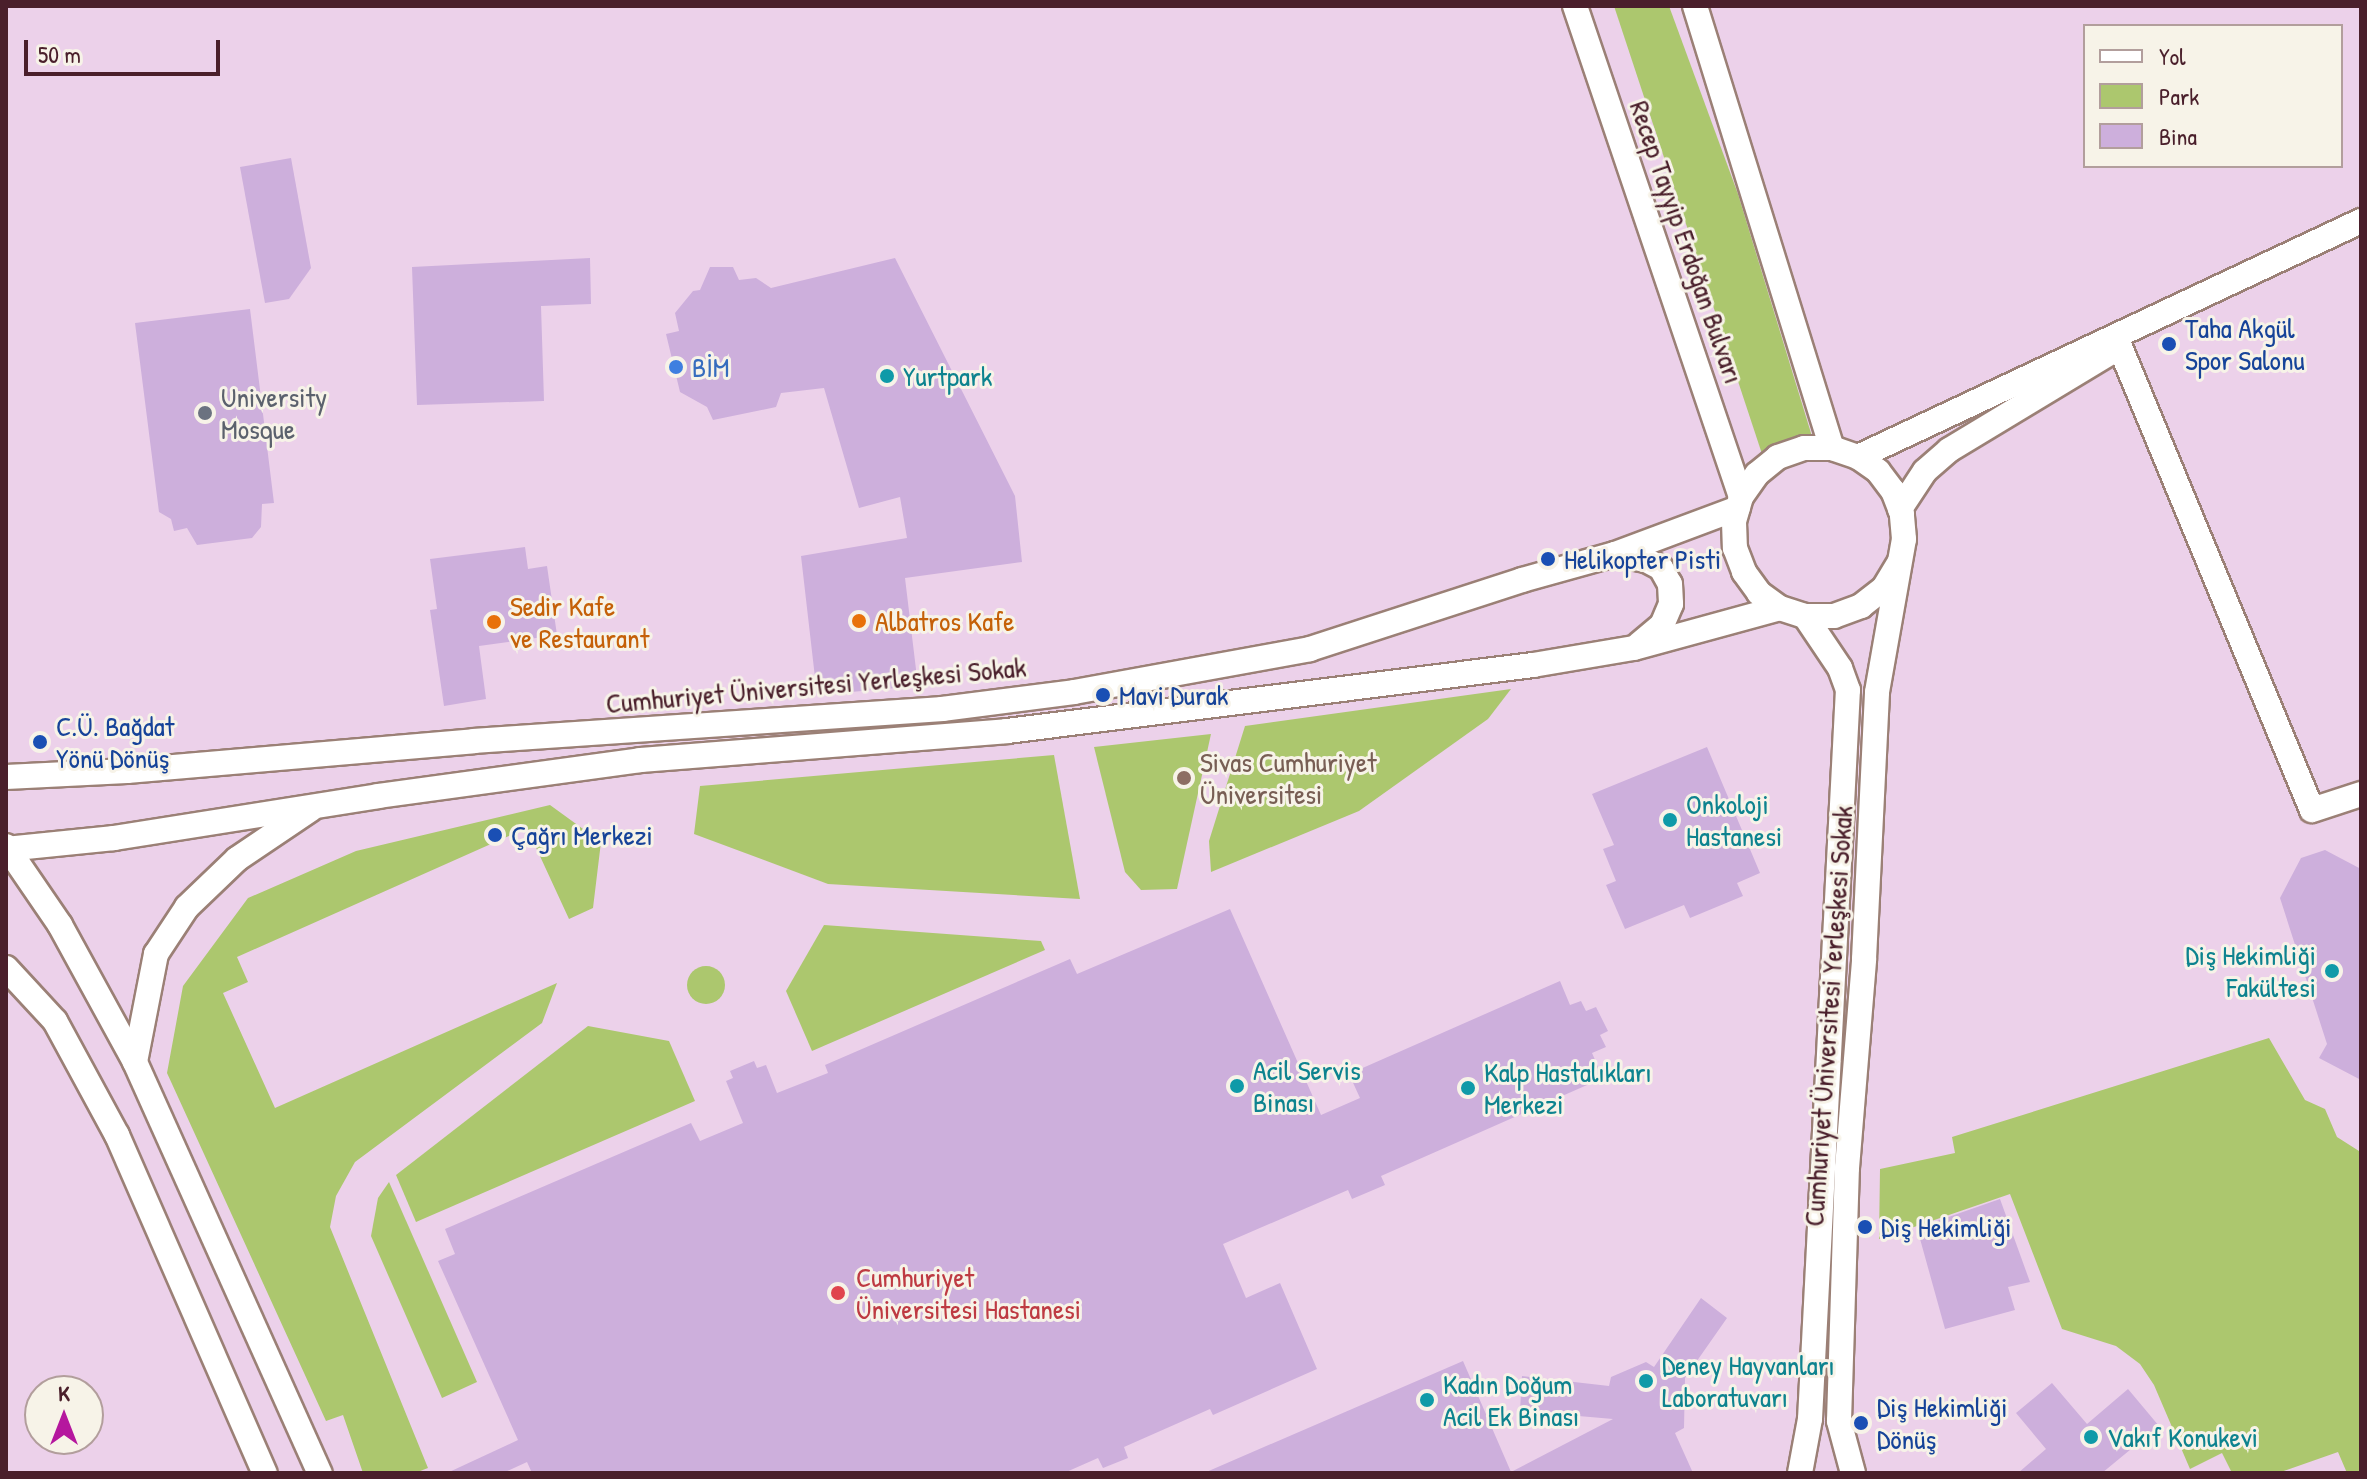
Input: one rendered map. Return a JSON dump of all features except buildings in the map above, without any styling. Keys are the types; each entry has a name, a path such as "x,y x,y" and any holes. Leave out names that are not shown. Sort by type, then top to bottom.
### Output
{"street":[{"name":"Recep Tayyip Erdoğan Bulvarı","path":"1575,6 1740,503"},
{"path":"1695,6 1832,448"},
{"path":"1858,457 2361,221"},
{"path":"1900,509 1925,471 1949,450 2120,347 2179,306"},
{"path":"2120,347 2312,810 2361,794"},
{"name":"Cumhuriyet Üniversitesi Yerleşkesi Sokak","path":"6,777 127,771 474,741 942,709 1074,692 1310,649 1522,580 1615,554 1740,503 1757,474 1778,457 1804,448 1832,448 1858,457 1878,471 1893,491 1900,509 1904,539 1877,692 1864,959 1846,1179 1839,1421 1853,1473"},
{"path":"1740,503 1735,548 1744,572 1759,593 1780,608 1805,616 1834,616 1861,606 1884,588 1899,563"},
{"path":"1615,554 1646,560 1661,568 1670,584 1671,604 1662,625 1634,648"},
{"path":"320,1473 135,1062 60,925 6,848 114,838 317,805 640,760 944,737 1127,718 1308,691 1533,665 1634,648 1780,608"},
{"name":"Cumhuriyet Üniversitesi Yerleşkesi Sokak","path":"1800,1473 1810,1419 1848,690 1840,668 1805,616"},
{"path":"135,1062 156,954 187,907 237,859 317,805"},
{"path":"6,968 55,1021 117,1135 265,1473"}],"shaded area":[{"name":"Sivas Cumhuriyet Üniversitesi","path":"6,6 2361,6 2361,1473 6,1473"}],"green space":[{"path":"1614,6 1669,6 1738,194 1814,443 1764,460"},
{"path":"1511,689 1488,719 1359,811 1211,872 1209,841 1245,726"},
{"path":"1211,734 1177,889 1141,890 1125,872 1094,747"},
{"path":"1054,755 1080,899 828,884 694,834 700,786"},
{"path":"550,805 601,842 593,908 569,919 527,828 237,957 248,982 223,993 275,1108 557,983 542,1023 355,1162 336,1196 330,1227 428,1468 415,1473 363,1473 343,1415 326,1421 167,1073 183,986 248,898 356,851"},
{"path":"824,925 1041,941 1045,950 812,1051 786,991"},
{"path":"706,966 720,971 725,985 720,999 706,1004 692,999 687,985 692,971"},
{"path":"588,1026 669,1041 695,1101 416,1222 396,1175"},
{"path":"2269,1038 2305,1100 2325,1109 2337,1137 2359,1151 2361,1158 2361,1473 2347,1473 2338,1452 2278,1473 2232,1473 2222,1453 2190,1469 2154,1385 2140,1364 2116,1346 2062,1329 2010,1194 1879,1239 1880,1169 1955,1153 1952,1137"},
{"path":"389,1182 477,1382 442,1398 371,1236 378,1198"}],"place":[{"name":"Taha Akgül Spor Salonu","path":"2169,344"},
{"name":"BİM","path":"676,367"},
{"name":"Yurtpark","path":"887,376"},
{"name":"University Mosque","path":"205,413"},
{"name":"Helikopter Pisti","path":"1548,559"},
{"name":"Albatros Kafe","path":"859,621"},
{"name":"Sedir Kafe ve Restaurant","path":"494,622"},
{"name":"Mavi Durak","path":"1103,695"},
{"name":"C.Ü. Bağdat Yönü Dönüş","path":"40,742"},
{"name":"Sivas Cumhuriyet Üniversitesi","path":"1184,778"},
{"name":"Onkoloji Hastanesi","path":"1670,820"},
{"name":"Çağrı Merkezi","path":"495,835"},
{"name":"Diş Hekimliği Fakültesi","path":"2332,971"},
{"name":"Acil Servis Binası","path":"1237,1086"},
{"name":"Kalp Hastalıkları Merkezi","path":"1468,1088"},
{"name":"Diş Hekimliği","path":"1865,1227"},
{"name":"Cumhuriyet Üniversitesi Hastanesi","path":"838,1293"},
{"name":"Deney Hayvanları Laboratuvarı","path":"1646,1381"},
{"name":"Kadın Doğum Acil Ek Binası","path":"1427,1400"},
{"name":"Diş Hekimliği Dönüş","path":"1861,1423"},
{"name":"Vakıf Konukevi","path":"2091,1437"}]}
